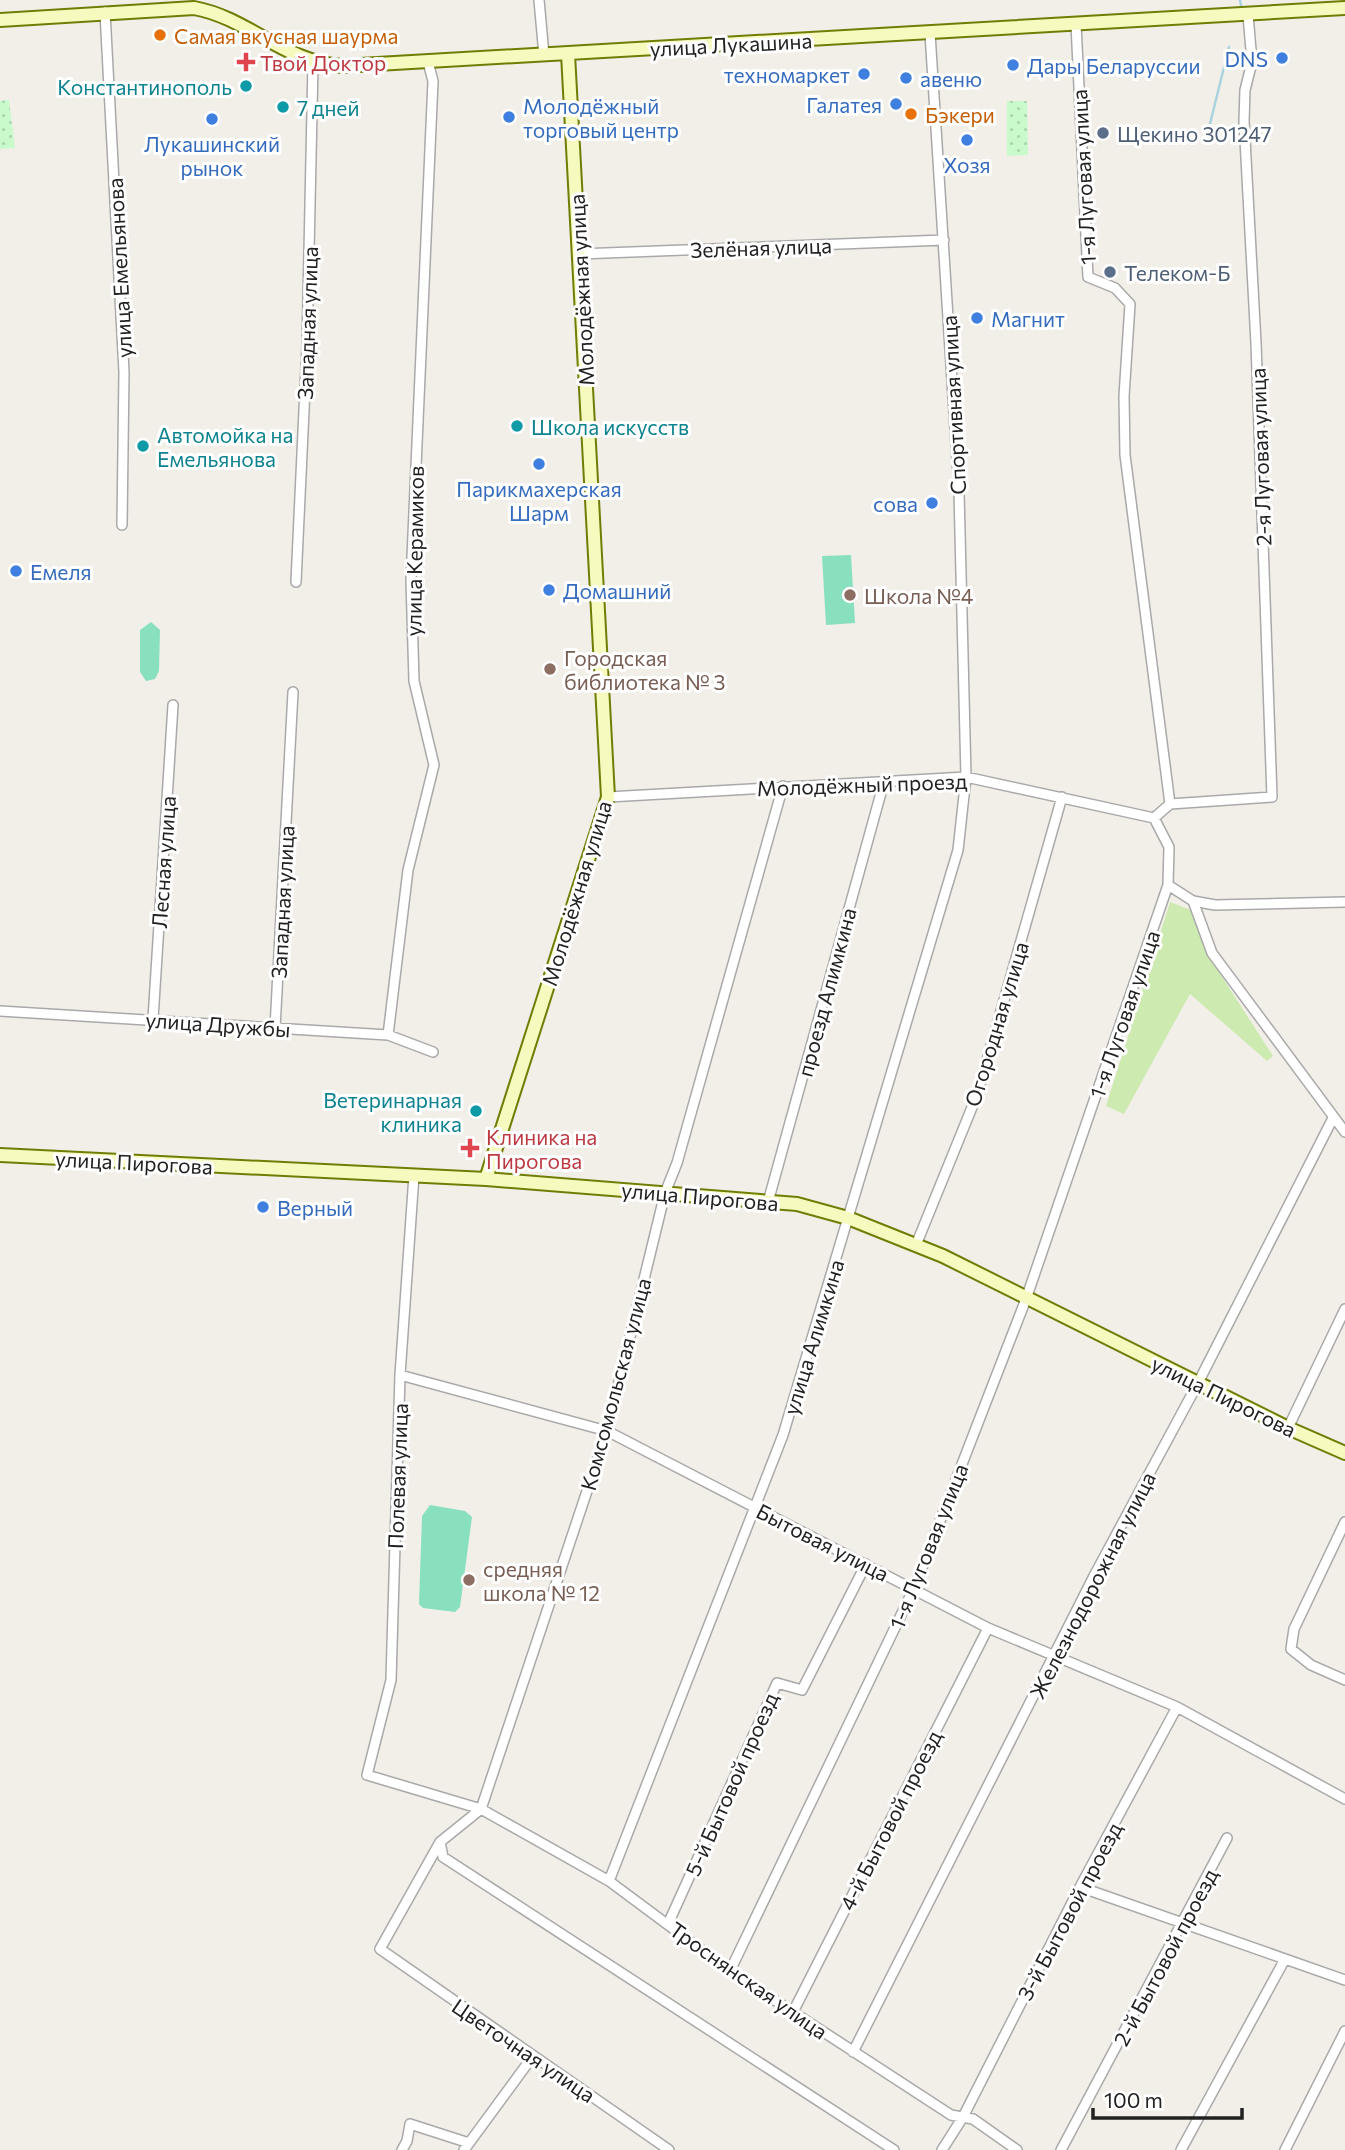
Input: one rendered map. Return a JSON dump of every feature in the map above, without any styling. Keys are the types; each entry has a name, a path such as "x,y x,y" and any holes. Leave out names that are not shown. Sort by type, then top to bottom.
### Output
{"street":[{"path":"539,0 544,55"},
{"name":"улица Лукашина","path":"0,20 194,8 207,10 313,63 343,66 1345,8"},
{"name":"улица Емельянова","path":"106,12 124,359 122,525"},
{"name":"2-я Луговая улица","path":"1170,804 1272,797 1256,343 1244,121 1245,89 1252,62 1248,15"},
{"name":"1-я Луговая улица","path":"1076,24 1088,276 1115,289 1130,304 1124,396 1125,455 1170,804"},
{"name":"Спортивная улица","path":"930,33 959,492 966,777"},
{"name":"Молодёжная улица","path":"486,1178 608,797 568,54"},
{"name":"улица Керамиков","path":"388,1035 408,870 434,765 414,681 411,580 433,81 428,62"},
{"name":"Западная улица","path":"296,582 307,346 313,63"},
{"name":"Зелёная улица","path":"579,254 944,240"},
{"name":"Западная улица","path":"275,1028 293,692"},
{"name":"Лесная улица","path":"153,1019 173,705"},
{"name":"Молодёжный проезд","path":"608,797 966,777 1154,818"},
{"name":"улица Алимкина","path":"609,1881 783,1435 958,850 966,777"},
{"name":"проезд Алимкина","path":"768,1202 884,782"},
{"name":"Комсомольская улица","path":"481,1809 607,1431 665,1193 677,1163 783,786"},
{"name":"Огородная улица","path":"916,1245 977,1095 1062,797"},
{"path":"1154,818 1170,804"},
{"name":"1-я Луговая улица","path":"730,1971 914,1588 1026,1299 1168,885 1169,847 1154,818"},
{"path":"1168,885 1193,901 1215,905 1345,902"},
{"path":"1193,901 1212,953 1345,1132"},
{"name":"улица Дружбы","path":"0,1011 388,1035 433,1052"},
{"name":"Железнодорожная улица","path":"853,2052 1333,1118"},
{"name":"улица Пирогова","path":"0,1155 486,1178 797,1204 848,1218 916,1245 1288,1428 1345,1453"},
{"name":"Полевая улица","path":"367,1775 391,1680 400,1375 414,1175"},
{"path":"1288,1428 1345,1309"},
{"name":"Бытовая улица","path":"400,1375 607,1431 988,1628 1177,1707 1345,1799"},
{"path":"1345,1522 1294,1629 1291,1648 1311,1665 1345,1680"},
{"name":"5-й Бытовой проезд","path":"668,1924 777,1682 803,1690 866,1564"},
{"name":"4-й Бытовой проезд","path":"793,2012 988,1628"},
{"name":"3-й Бытовой проезд","path":"942,2150 963,2117 1080,1887 1177,1707"},
{"name":"Троснянская улица","path":"367,1775 481,1809 609,1881 730,1971 951,2115 973,2119 1017,2150"},
{"path":"481,1809 440,1842 443,1857 894,2150"},
{"name":"2-й Бытовой проезд","path":"1061,2150 1184,1924 1227,1838"},
{"name":"Цветочная улица","path":"440,1842 380,1949 665,2149"},
{"path":"1080,1887 1345,1980"},
{"path":"1181,2150 1284,1959"},
{"path":"1285,2150 1345,2032"},
{"path":"402,2150 411,2124 466,2147 533,2056"}],"green space":[{"path":"9,100 15,148 0,149 0,101"},
{"path":"1007,101 1027,101 1028,155 1007,156"},
{"path":"851,555 855,623 826,625 822,556"},
{"path":"151,622 160,630 159,671 155,679 146,681 140,672 140,630"},
{"path":"1170,902 1191,910 1208,955 1273,1056 1267,1061 1190,994 1124,1114 1106,1106"},
{"path":"430,1505 465,1511 472,1517 460,1607 455,1612 423,1608 419,1604 422,1516"}],"waterway":[{"path":"1240,0 1242,10"},
{"path":"1207,136 1229,47"}],"place":[{"name":"Самая вкусная шаурма","path":"160,35"},
{"name":"DNS","path":"1282,58"},
{"name":"Твой Доктор","path":"246,62"},
{"name":"Дары Беларуссии","path":"1013,65"},
{"name":"техномаркет","path":"864,74"},
{"name":"авеню","path":"906,78"},
{"name":"Константинополь","path":"246,86"},
{"name":"Галатея","path":"896,104"},
{"name":"7 дней","path":"283,107"},
{"name":"Бэкери","path":"911,114"},
{"name":"Молодёжный торговый центр","path":"509,117"},
{"name":"Лукашинский рынок","path":"212,119"},
{"name":"Щекино 301247","path":"1103,133"},
{"name":"Хозя","path":"967,140"},
{"name":"Телеком-Б","path":"1110,272"},
{"name":"Магнит","path":"977,318"},
{"name":"Школа искусств","path":"517,426"},
{"name":"Автомойка на Емельянова","path":"143,446"},
{"name":"Парикмахерская Шарм","path":"539,464"},
{"name":"сова","path":"932,503"},
{"name":"Емеля","path":"16,571"},
{"name":"Домашний","path":"549,590"},
{"name":"Школа №4","path":"850,595"},
{"name":"Городская библиотека № 3","path":"550,669"},
{"name":"Ветеринарная клиника","path":"476,1111"},
{"name":"Клиника на Пирогова","path":"470,1148"},
{"name":"Верный","path":"263,1207"},
{"name":"средняя школа № 12","path":"469,1580"}]}
